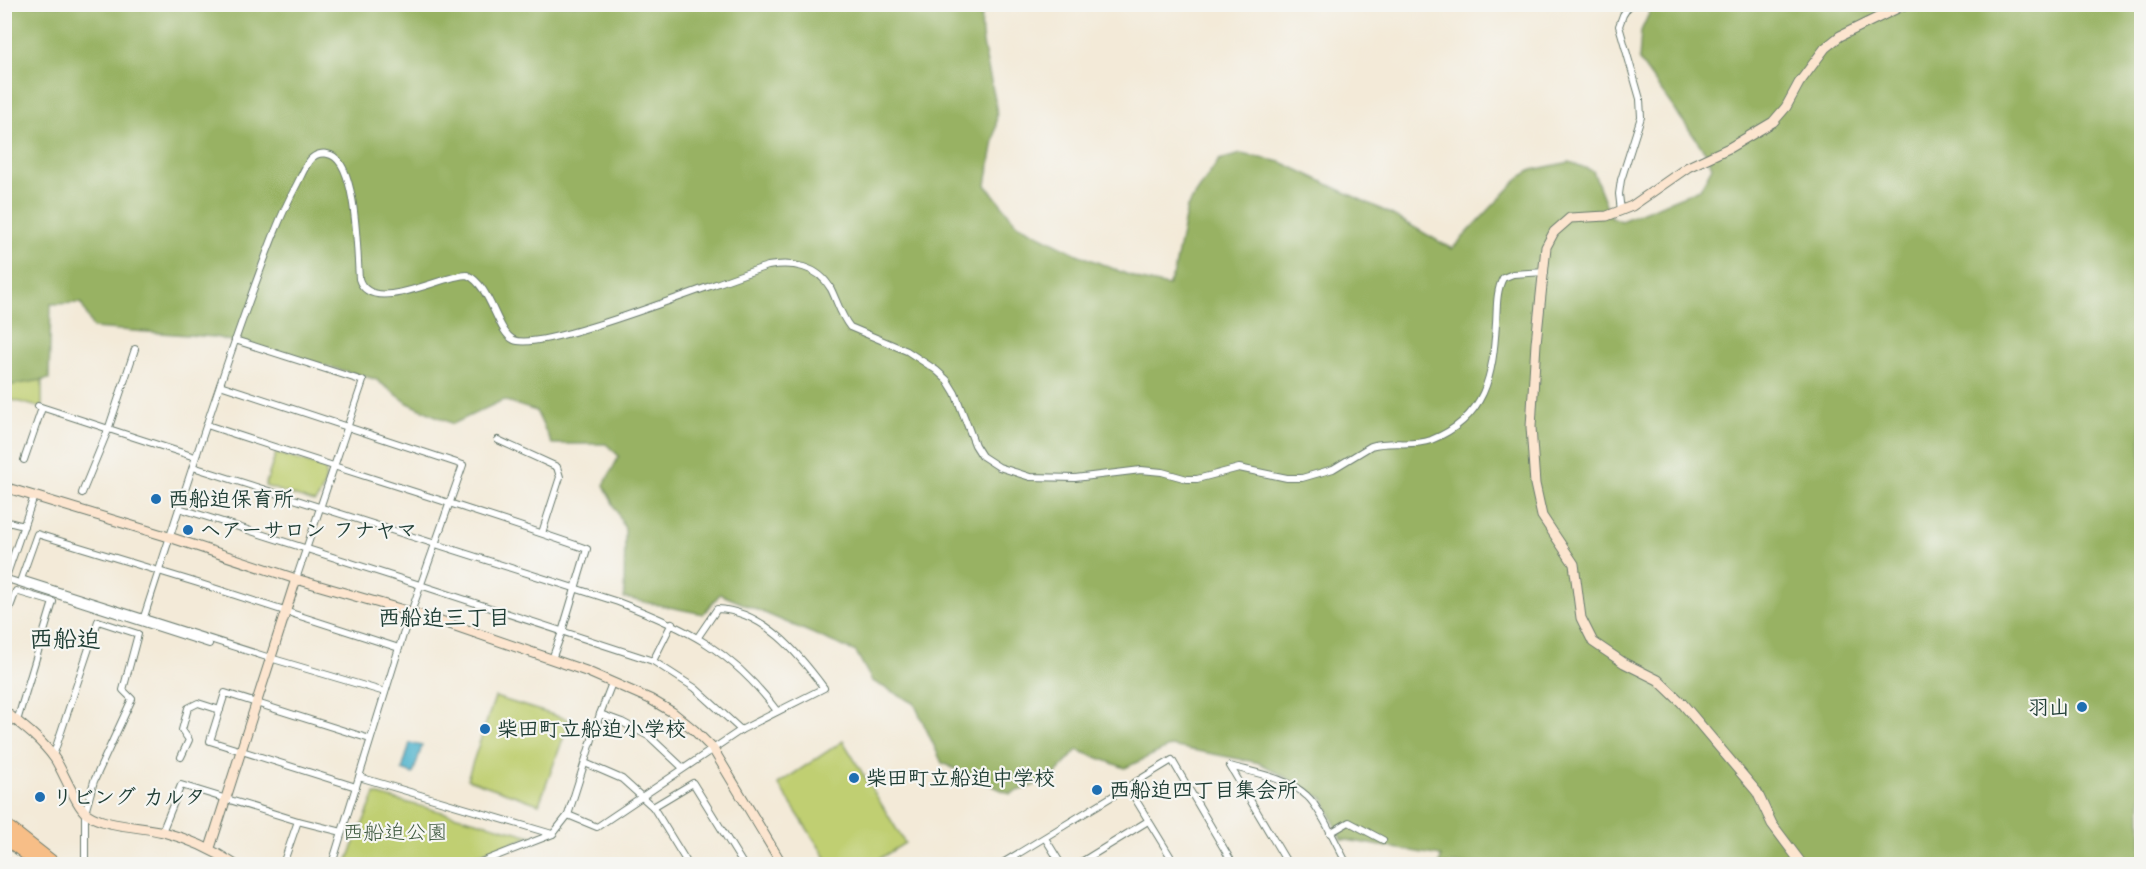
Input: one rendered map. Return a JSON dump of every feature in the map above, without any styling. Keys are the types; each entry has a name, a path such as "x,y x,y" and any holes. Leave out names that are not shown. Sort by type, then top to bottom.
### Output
{"highway":[{"path":"4,824 55,864"},
{"path":"4,837 39,864"}],"street":[{"path":"1621,211 1619,195 1621,180 1641,117 1640,99 1619,26 1630,4"},
{"path":"1802,864 1772,824 1757,792 1682,703 1658,680 1624,663 1593,642 1581,618 1574,564 1542,516 1535,483 1532,427 1536,343 1546,247 1550,238 1570,218 1607,216 1632,206 1688,167 1729,148 1773,122 1786,107 1810,67 1825,48 1840,36 1906,4"},
{"path":"144,617 195,457 272,239 310,160 319,154 329,154 337,158 349,182 359,279 364,289 372,294 398,293 466,275 481,286 510,337 519,341 574,332 778,264 790,264 809,269 822,276 830,287 850,327 907,351 947,380 961,405 975,445 989,462 1020,475 1041,479 1153,471 1179,478 1197,479 1239,468 1277,476 1302,478 1333,469 1371,446 1420,443 1439,436 1460,423 1478,403 1490,381 1494,362 1497,305 1503,278 1513,274 1545,272"},
{"path":"210,849 305,548 363,381 235,340"},
{"path":"82,493 108,430 135,349"},
{"path":"220,385 463,465 399,648 332,864"},
{"path":"24,459 40,407 195,457"},
{"path":"207,425 450,502 587,549 552,659"},
{"path":"498,440 557,467 560,477 542,533"},
{"path":"193,467 618,602 672,623 721,653 765,694 777,711"},
{"path":"4,488 169,537 296,579 411,612 586,671 650,699 672,712 713,749 782,864"},
{"path":"4,573 7,574 34,496"},
{"path":"179,508 653,662 695,688 741,730"},
{"path":"4,521 24,526"},
{"path":"385,692 21,579 37,534 399,648"},
{"path":"4,578 209,644"},
{"path":"4,623 16,591 53,602 17,721"},
{"path":"568,815 597,827 741,730 824,688 795,652 758,621 742,614 717,609 698,637"},
{"path":"53,756 98,621 138,634 123,690 132,699 94,781 85,813 85,864"},
{"path":"653,662 672,623"},
{"path":"476,864 553,834 568,815 612,682"},
{"path":"356,787 210,741 225,693 370,739"},
{"path":"181,757 189,740 182,730 188,708 198,703 220,710"},
{"path":"4,711 53,756 85,813 100,821 162,832 210,849 234,864"},
{"path":"600,714 622,722 650,737 683,768"},
{"path":"1001,864 1172,760 1233,864"},
{"path":"585,763 622,779 653,807 688,864"},
{"path":"1288,864 1230,766 1273,778 1308,796 1347,864"},
{"path":"359,777 553,834"},
{"path":"653,807 693,783 743,864"},
{"path":"162,832 181,785 225,800 342,832"},
{"path":"1128,787 1173,862 1162,864"},
{"path":"283,864 298,821"},
{"path":"1078,864 1148,821"},
{"path":"1330,833 1349,822 1383,840"},
{"path":"1045,838 1061,864"}],"green space":[{"path":"5,5 984,5 983,41 997,115 986,185 1017,224 1077,254 1141,280 1168,286 1174,273 1187,207 1219,160 1241,154 1281,162 1391,214 1452,249 1520,177 1532,170 1570,162 1593,171 1611,217 1621,221 1700,189 1712,167 1706,153 1639,60 1641,31 1653,5 2141,5 2141,864 1440,864 1441,856 1341,839 1324,799 1260,763 1171,746 1125,768 1077,750 1051,779 1010,794 942,763 914,703 872,681 856,652 720,594 703,614 624,598 625,529 604,485 619,456 606,444 552,444 536,411 503,400 453,424 408,403 375,379 215,337 93,328 81,303 51,304 49,379 5,386"},
{"path":"4,340 42,351 42,408 5,398"},
{"path":"276,453 325,468 324,486 314,502 265,486"},
{"path":"495,697 570,720 539,804 467,779"},
{"path":"843,741 905,843 871,864 830,864 778,784"},
{"name":"西船迫公園","path":"375,794 532,836 448,864 346,864"}],"water":[{"path":"410,743 422,746 413,774 402,770"}],"place":[{"name":"西船迫保育所","path":"156,499"},
{"name":"ヘアーサロン フナヤマ","path":"188,530"},
{"name":"羽山","path":"2082,707"},
{"name":"柴田町立船迫小学校","path":"485,729"},
{"name":"柴田町立船迫中学校","path":"854,778"},
{"name":"西船迫四丁目集会所","path":"1097,790"},
{"name":"リビング カルタ","path":"40,797"}],"district":[{"name":"西船迫三丁目","path":"444,617"},
{"name":"西船迫","path":"65,639"}]}
